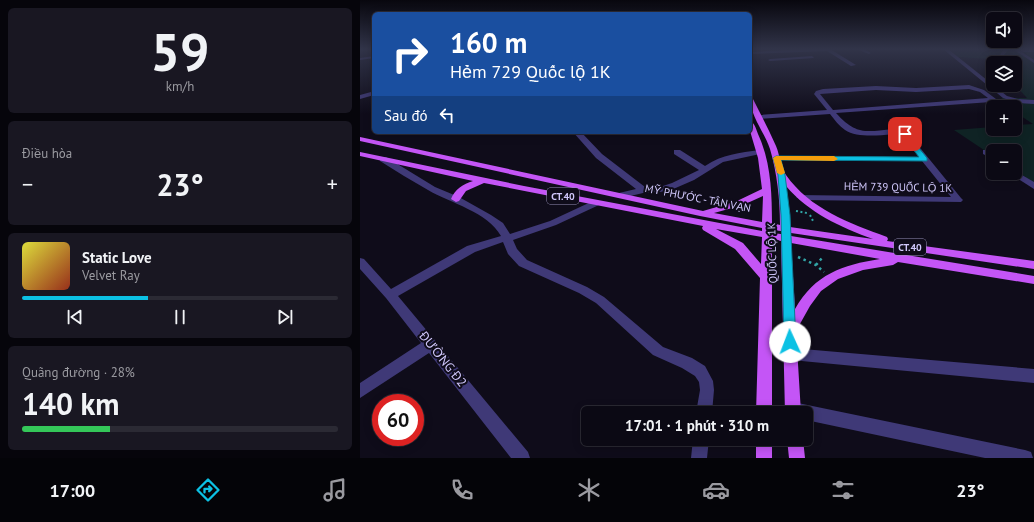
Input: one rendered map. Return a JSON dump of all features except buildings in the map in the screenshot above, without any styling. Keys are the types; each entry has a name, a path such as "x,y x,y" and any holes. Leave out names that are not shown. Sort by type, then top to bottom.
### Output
{"main road":[{"name":"QUỐC LỘ 1K","path":"752,103 782,175 786,233 793,406"},
{"name":"QUỐC LỘ 1K","path":"752,129 766,175 767,190 764,406"},
{"name":"MỸ PHƯỚC - TÂN VẠN","path":"360,139 506,172 622,195 699,217"},
{"name":"MỸ PHƯỚC - TÂN VẠN","path":"360,154 596,202 699,217 786,233 902,246 1034,265"},
{"path":"782,175 801,197 830,216 846,224 902,246"},
{"path":"456,199 457,194 464,188 483,180"},
{"path":"699,217 753,198 767,190"},
{"path":"699,217 739,246 766,276"},
{"name":"MỸ PHƯỚC - TÂN VẠN","path":"786,233 902,260 1034,280"},
{"path":"790,330 805,303 817,288 834,276 854,268 902,260"},
{"path":"764,446 764,458"},
{"path":"796,446 797,458"}],"street":[{"path":"971,70 1006,98 1018,101 1034,102"},
{"path":"759,117 993,99 982,91 969,87 916,90 876,88 818,92 817,94 819,97 832,111"},
{"path":"360,97 372,94"},
{"name":"HẺM 739 QUỐC LỘ 1K","path":"801,197 958,200 925,159 908,132 860,133 848,129 832,111"},
{"path":"579,134 600,156 643,190"},
{"path":"677,152 705,170"},
{"path":"622,195 643,190 652,191 668,188 705,170 720,160 760,152"},
{"path":"776,158 925,159"},
{"path":"383,159 432,189 456,199 500,225 512,251 522,263 583,290 600,300 658,351 687,363 700,371 706,381 707,390 705,406"},
{"path":"1022,178 1034,186"},
{"path":"390,295 472,249 496,240 507,238 553,223 596,202"},
{"name":"ĐƯỜNG Đ2","path":"360,262 431,344 522,458"},
{"path":"360,391 431,344"},
{"path":"791,354 1034,376"},
{"path":"813,416 1025,458"},
{"path":"698,458 700,446"}],"path":[{"path":"796,211 810,214"},
{"path":"798,257 816,265 823,271"},
{"path":"816,265 822,258"}],"green space":[{"path":"1022,70 1034,70 1034,183 1022,175 1022,144 986,144 986,151 954,130 986,128 986,136 1022,136 1022,125 1033,124 1022,117 1022,100 1004,100 1001,98 1027,98 1021,92"}],"slow traffic":[{"path":"781,173 776,158 834,159"}],"route":[{"path":"790,342 782,175 776,158 925,159 905,134"}]}
